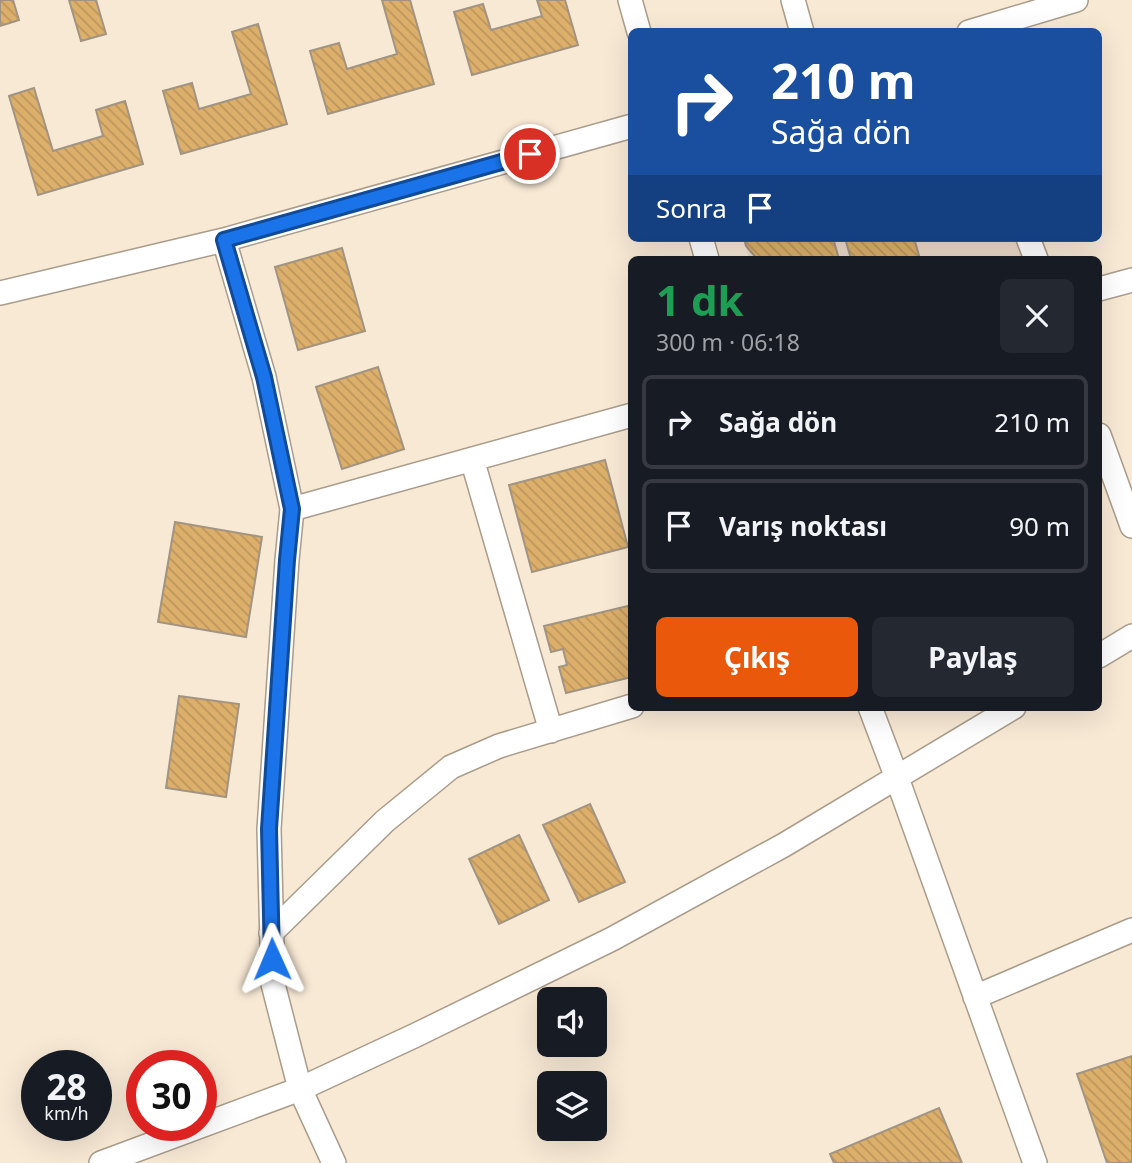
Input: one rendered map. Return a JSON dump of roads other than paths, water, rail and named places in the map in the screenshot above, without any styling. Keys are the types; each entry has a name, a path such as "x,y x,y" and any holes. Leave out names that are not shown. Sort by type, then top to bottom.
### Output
{"street":[{"path":"630,0 638,28"},
{"path":"793,0 801,28"},
{"path":"978,28 1030,6 1076,0"},
{"path":"0,293 224,240 628,126"},
{"path":"224,240 264,377 292,509 269,829 272,984 300,1089 334,1163"},
{"path":"1102,288 1132,280"},
{"path":"292,509 628,416"},
{"path":"1102,443 1132,526"},
{"path":"472,459 551,731"},
{"path":"1102,654 1132,636"},
{"path":"271,933 385,821 451,767 499,746 628,707"},
{"path":"872,711 1035,1163"},
{"path":"102,1163 300,1089 612,939 784,845 1007,711"},
{"path":"975,997 1132,930"}]}
